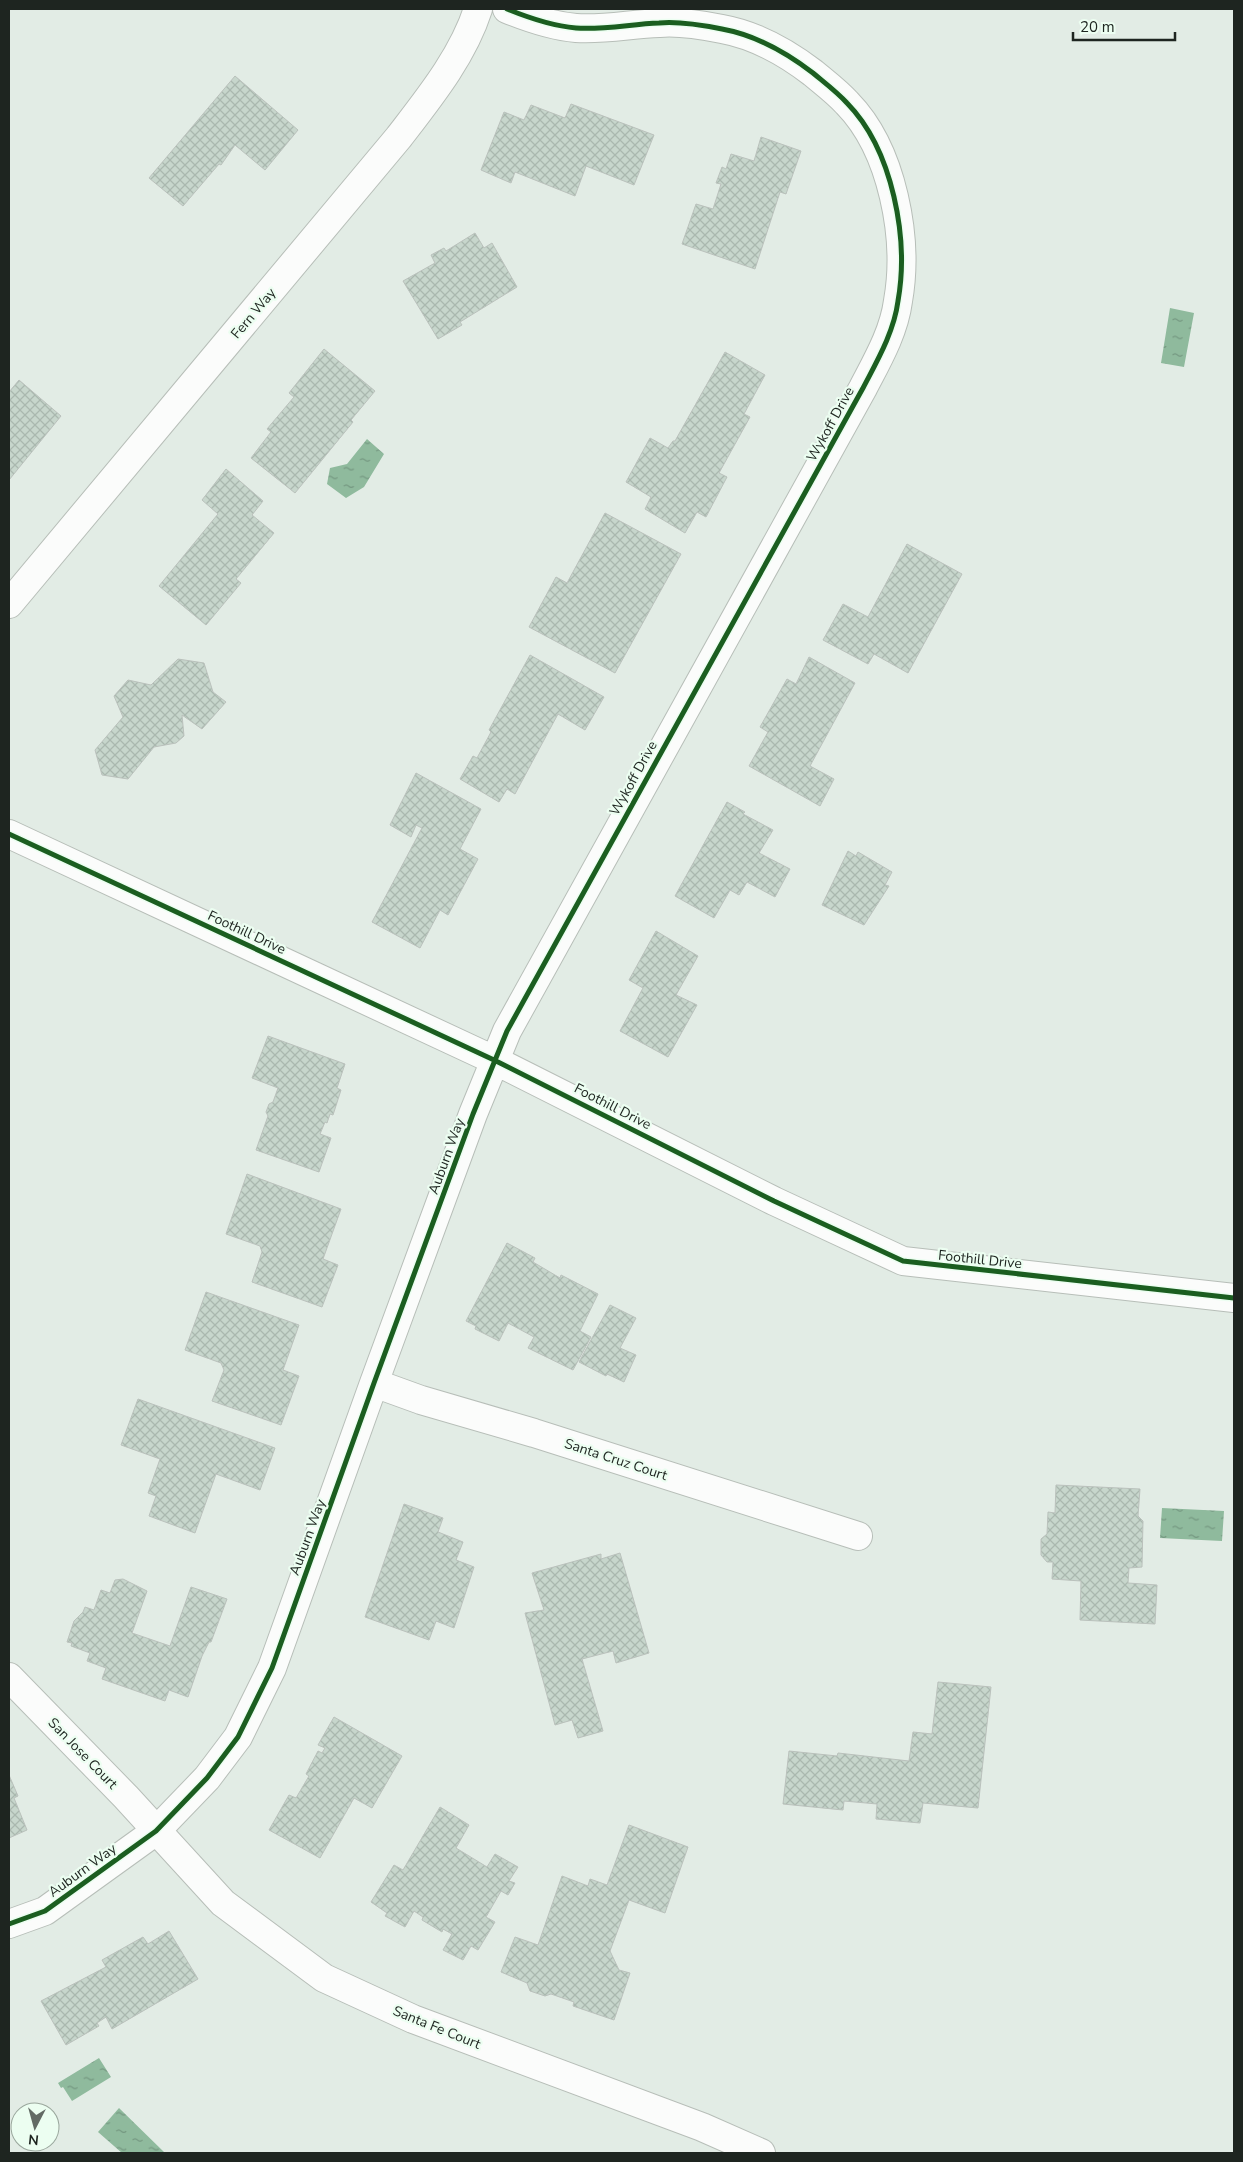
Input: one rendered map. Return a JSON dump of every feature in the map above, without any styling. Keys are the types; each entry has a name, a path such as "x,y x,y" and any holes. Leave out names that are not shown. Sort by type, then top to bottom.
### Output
{"street":[{"name":"Fern Way","path":"9,604 399,137 428,99 472,29 478,9"},
{"name":"Wykoff Drive","path":"494,1060 507,1031 660,752 863,388 888,338 898,303 902,269 895,203 885,168 871,137 848,104 793,58 758,40 724,29 660,22 618,28 575,28 538,21 507,9"},
{"name":"Foothill Drive","path":"9,834 494,1060 774,1201 903,1261 1234,1298"},
{"name":"Auburn Way","path":"9,1924 45,1911 156,1831 207,1778 238,1737 272,1668 374,1383 494,1060"},
{"name":"Santa Cruz Court","path":"374,1383 421,1400 534,1433 858,1536"},
{"name":"San Jose Court","path":"9,1677 156,1831"},
{"name":"Santa Fe Court","path":"156,1831 223,1903 324,1978 413,2019 702,2127 761,2153"}],"water":[{"path":"1170,308 1194,313 1184,367 1161,363"},
{"path":"367,439 384,454 364,487 346,498 327,484 330,468 347,464"},
{"path":"1162,1508 1224,1511 1222,1541 1160,1538"},
{"path":"99,2058 111,2077 72,2101 58,2083"},
{"path":"119,2108 163,2153 122,2153 98,2132"}],"building":[{"path":"235,76 298,130 265,170 235,145 221,165 219,164 183,206 149,178"},
{"path":"571,104 654,135 634,185 586,166 575,196 515,172 511,183 481,170 504,112 524,120 531,105 565,118"},
{"path":"761,137 801,151 786,194 780,192 755,269 682,244 696,204 713,209 721,184 716,183 722,167 726,169 731,154 754,161"},
{"path":"475,233 484,248 492,243 517,287 460,322 462,325 438,339 403,281 435,263 431,255 444,248 446,251"},
{"path":"324,349 375,391 351,420 353,422 295,493 251,458 271,432 267,429 294,397 289,393"},
{"path":"725,352 765,375 744,414 750,417 719,473 727,477 706,517 697,512 685,533 645,509 651,497 626,482 650,438 668,448 675,441"},
{"path":"19,380 61,416 9,480 9,392"},
{"path":"226,469 263,501 252,515 274,533 236,579 241,583 206,625 159,586 218,514 202,500"},
{"path":"605,513 681,554 615,673 529,627 556,577 567,583"},
{"path":"907,544 962,574 908,673 874,654 868,664 823,640 843,604 868,617"},
{"path":"530,655 604,697 585,730 558,714 515,794 507,789 499,802 460,779 473,756 477,758 491,732 489,730"},
{"path":"809,657 855,683 810,766 834,779 820,806 749,766 768,732 760,727 787,679 796,684"},
{"path":"178,659 204,663 213,692 226,702 202,729 182,715 184,736 176,743 154,747 128,779 102,775 95,750 123,717 114,696 128,680 151,685"},
{"path":"416,773 481,809 460,849 478,859 448,915 440,910 420,948 372,922 422,828 416,825 411,837 390,825"},
{"path":"727,802 745,812 743,814 773,830 759,853 790,869 775,897 747,882 739,895 730,890 714,918 675,896"},
{"path":"848,851 856,856 858,852 892,872 885,885 889,886 864,925 822,905"},
{"path":"656,931 698,956 676,995 697,1005 668,1057 620,1031 643,988 629,980"},
{"path":"268,1036 345,1064 337,1088 341,1090 333,1115 330,1114 320,1134 331,1138 319,1172 256,1150 268,1116 266,1112 269,1104 273,1102 278,1088 252,1078"},
{"path":"247,1174 341,1209 323,1259 338,1265 322,1307 252,1282 262,1252 260,1246 226,1234"},
{"path":"507,1243 535,1258 533,1262 560,1278 561,1275 598,1294 580,1331 591,1337 573,1370 528,1348 534,1337 508,1323 499,1341 475,1329 476,1326 466,1321"},
{"path":"206,1292 299,1325 283,1370 299,1376 281,1425 212,1401 224,1370 221,1363 185,1350"},
{"path":"610,1305 636,1318 620,1348 636,1355 624,1382 607,1374 606,1376 579,1362"},
{"path":"138,1399 275,1448 260,1490 216,1474 195,1533 149,1516 156,1496 148,1493 160,1459 121,1445"},
{"path":"1056,1485 1140,1489 1138,1516 1143,1521 1142,1567 1129,1568 1128,1583 1157,1585 1155,1624 1080,1620 1081,1581 1052,1579 1053,1562 1047,1562 1041,1555 1041,1539 1047,1534 1048,1512 1055,1513"},
{"path":"404,1504 443,1518 438,1532 463,1542 456,1560 474,1567 454,1628 436,1621 429,1640 365,1617"},
{"path":"620,1553 649,1653 616,1663 613,1651 582,1659 603,1731 578,1738 572,1720 555,1725 525,1613 544,1610 532,1573 601,1554 601,1559"},
{"path":"123,1579 147,1591 132,1633 170,1646 191,1587 227,1599 211,1642 209,1642 202,1656 188,1697 169,1690 165,1701 102,1679 106,1668 87,1661 90,1653 71,1646 72,1643 67,1642 74,1621 83,1612 85,1607 94,1610 101,1590 110,1593 115,1580"},
{"path":"938,1682 991,1687 978,1808 923,1803 920,1823 876,1819 877,1804 844,1801 843,1810 783,1804 789,1751 837,1756 838,1753 909,1761 913,1732 932,1734"},
{"path":"334,1717 402,1756 372,1808 354,1798 320,1858 269,1830 289,1795 296,1798 309,1776 306,1774 318,1751 322,1753 325,1748 318,1745"},
{"path":"9,1775 18,1796 14,1798 27,1830 9,1838"},
{"path":"440,1807 469,1825 456,1848 487,1867 495,1854 518,1867 509,1881 515,1883 508,1895 501,1891 486,1917 495,1922 478,1950 471,1946 463,1960 443,1950 452,1934 443,1929 442,1932 422,1920 423,1917 414,1911 405,1927 385,1916 387,1913 371,1902 394,1865 403,1870"},
{"path":"629,1825 688,1847 665,1913 629,1900 610,1951 619,1970 630,1973 614,2020 573,2006 574,2002 551,1994 545,1996 530,1991 527,1983 501,1972 515,1937 538,1945 562,1876 588,1886 590,1879 607,1885"},
{"path":"169,1931 198,1979 112,2029 106,2017 97,2023 99,2026 66,2045 41,2001 106,1967 102,1960 143,1937 148,1944"}],"cycle path":[{"path":"9,1924 45,1911 156,1831 207,1778 238,1737 272,1668 473,1114 507,1031 863,388 884,346 896,313 901,277 901,251 899,223 894,196 886,170 876,145 863,122 843,99 813,73 758,40 722,29 674,23 576,28 541,21 507,9"},
{"path":"9,834 494,1060 774,1201 903,1261 1234,1298"}]}
